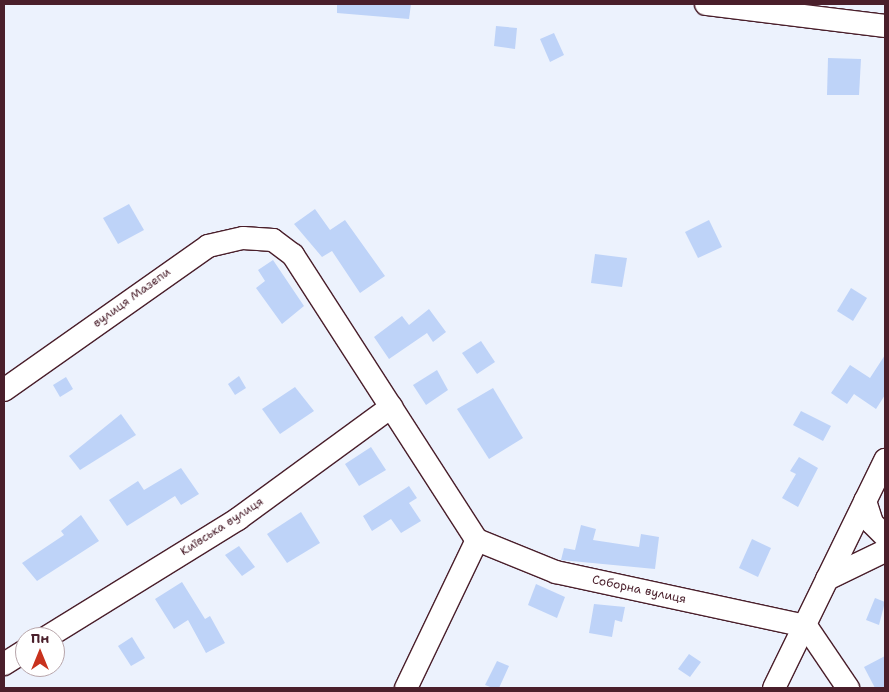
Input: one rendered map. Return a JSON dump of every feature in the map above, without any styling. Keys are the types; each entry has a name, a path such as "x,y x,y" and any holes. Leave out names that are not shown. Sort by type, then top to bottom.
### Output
{"street":[{"path":"706,4 885,26"},
{"name":"вулиця Мазепи","path":"4,390 208,246 243,238 273,240 293,255 391,407"},
{"path":"391,407 477,540 406,688"},
{"name":"Київська вулиця","path":"63,627 238,519 391,407"},
{"path":"774,688 806,626 885,460"},
{"path":"865,501 872,524 885,536"},
{"name":"Соборна вулиця","path":"477,540 556,572 806,626"},
{"path":"827,579 885,550"},
{"path":"806,626 848,688"},
{"path":"4,664 15,657"}],"building":[{"path":"337,4 411,4 409,19 337,13"},
{"path":"496,26 517,28 515,49 494,46"},
{"path":"554,33 564,55 550,62 540,39"},
{"path":"828,58 861,59 859,95 827,95"},
{"path":"129,204 144,230 118,244 103,218"},
{"path":"315,209 330,230 345,220 385,276 360,293 332,251 322,257 294,224"},
{"path":"709,220 722,247 698,258 685,232"},
{"path":"595,254 627,258 622,287 591,283"},
{"path":"273,260 304,306 282,324 256,288 265,281 258,270"},
{"path":"851,288 867,298 853,321 837,311"},
{"path":"429,309 446,332 433,342 427,333 389,359 374,337 402,316 409,325"},
{"path":"481,341 495,362 477,374 462,353"},
{"path":"885,355 885,395 876,409 854,394 847,404 831,393 850,365 870,378"},
{"path":"437,370 448,390 426,405 413,385"},
{"path":"239,376 246,388 235,395 228,384"},
{"path":"66,377 73,389 60,397 53,385"},
{"path":"295,387 314,411 280,434 262,409"},
{"path":"493,388 523,438 489,459 457,409"},
{"path":"801,411 831,426 823,441 793,425"},
{"path":"121,414 136,435 80,470 69,456"},
{"path":"371,447 386,470 359,486 345,464"},
{"path":"799,457 818,468 798,507 782,498 796,474 790,471"},
{"path":"181,468 199,494 181,505 175,496 127,526 109,500 138,481 144,490"},
{"path":"409,486 417,498 409,503 421,521 401,533 391,519 372,531 363,516"},
{"path":"301,512 320,543 287,563 267,534"},
{"path":"81,515 99,541 37,581 22,563 64,535 61,531"},
{"path":"581,525 596,529 593,540 639,547 641,534 659,537 655,569 561,560 564,548 575,550"},
{"path":"752,539 771,548 758,577 739,568"},
{"path":"239,546 255,567 242,576 225,555"},
{"path":"182,582 205,619 210,616 225,643 206,653 188,620 174,629 155,599"},
{"path":"536,584 565,597 557,618 528,605"},
{"path":"875,598 885,602 879,625 866,620"},
{"path":"594,604 625,607 622,622 615,620 612,637 589,633"},
{"path":"132,637 145,658 131,666 118,646"},
{"path":"689,654 701,662 690,677 678,669"},
{"path":"885,656 885,688 875,688 864,667"},
{"path":"497,661 509,666 499,688 493,688 485,685"}]}
